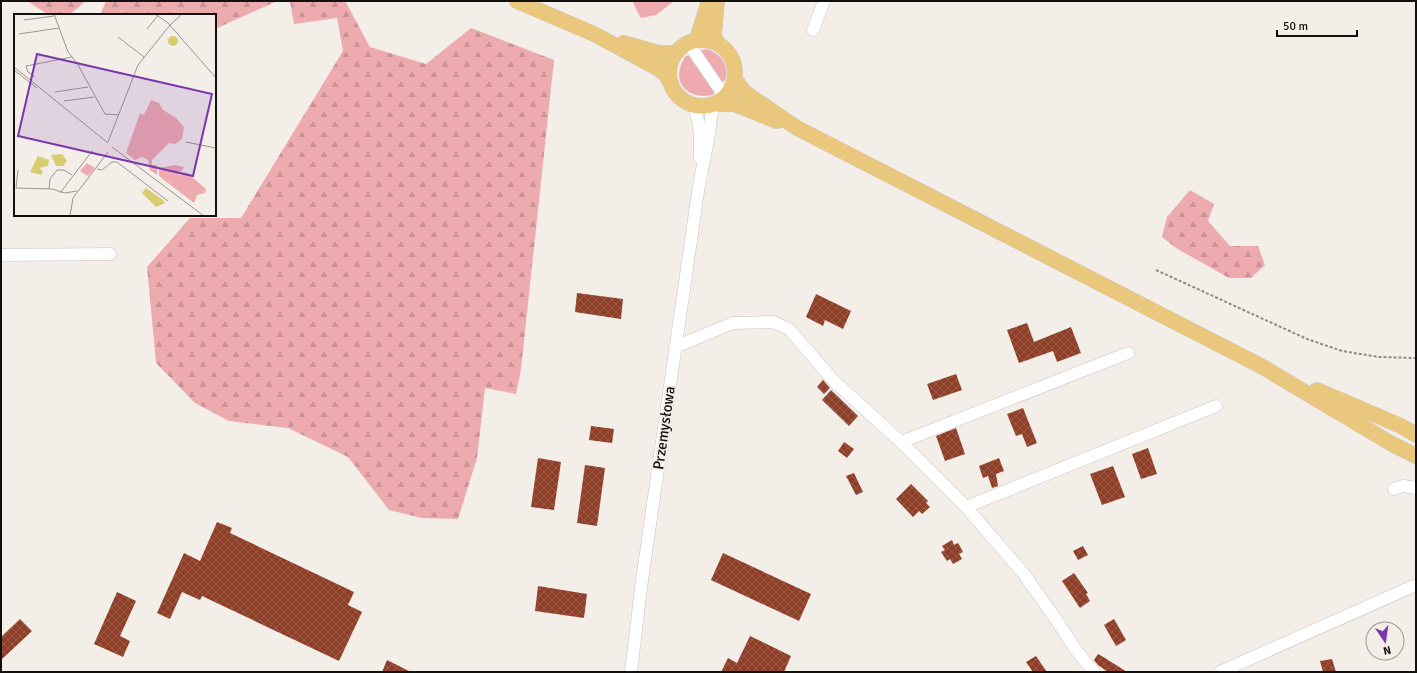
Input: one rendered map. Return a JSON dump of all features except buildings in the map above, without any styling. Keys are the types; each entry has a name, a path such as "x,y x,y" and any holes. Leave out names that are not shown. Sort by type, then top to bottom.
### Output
{"main road":[{"path":"517,1 594,34 659,69 665,74 670,83 676,93 684,101 694,105 704,106 720,101 732,89 736,68 726,49 716,43 706,40 686,45 671,62 669,72 670,83"},
{"path":"594,34 661,54 670,54 698,36 708,1"},
{"path":"716,1 714,35 716,43"},
{"path":"735,79 744,92 796,128 1261,366 1392,444 1416,456"},
{"path":"720,101 734,104 759,115 796,128"},
{"path":"1261,366 1401,426 1416,435"}],"street":[{"path":"813,30 824,1"},
{"path":"686,45 720,101"},
{"name":"Przemysłowa","path":"631,672 642,580 699,185 712,111 720,101"},
{"name":"Przemysłowa","path":"694,105 698,114 699,185"},
{"path":"1,255 110,254"},
{"path":"676,347 733,323 773,322 789,329 834,381 901,442 966,506 1023,573 1076,650 1094,672"},
{"path":"901,442 1128,353"},
{"path":"966,506 1216,406"},
{"path":"1394,489 1404,486 1416,488"},
{"path":"1220,672 1416,585"}],"path":[{"path":"1156,270 1307,339 1342,351 1379,357 1416,358"}],"green space":[{"path":"27,1 86,1 70,14 47,14"},
{"path":"106,1 275,1 216,29 216,14 100,14"},
{"path":"290,1 345,1 370,47 426,64 471,28 554,60 521,369 516,394 485,388 477,458 458,519 422,518 389,510 348,457 288,428 229,421 195,403 156,363 147,267 190,218 241,218 343,51 337,18 294,24"},
{"path":"633,1 674,1 656,15 641,18"},
{"path":"706,49 717,54 726,67 727,75 721,83 700,51"},
{"path":"690,55 715,92 712,95 695,95 683,86 679,73 686,56"},
{"path":"1190,190 1214,204 1208,221 1230,246 1258,246 1265,265 1251,278 1229,278 1176,248 1162,237 1167,217"}]}
